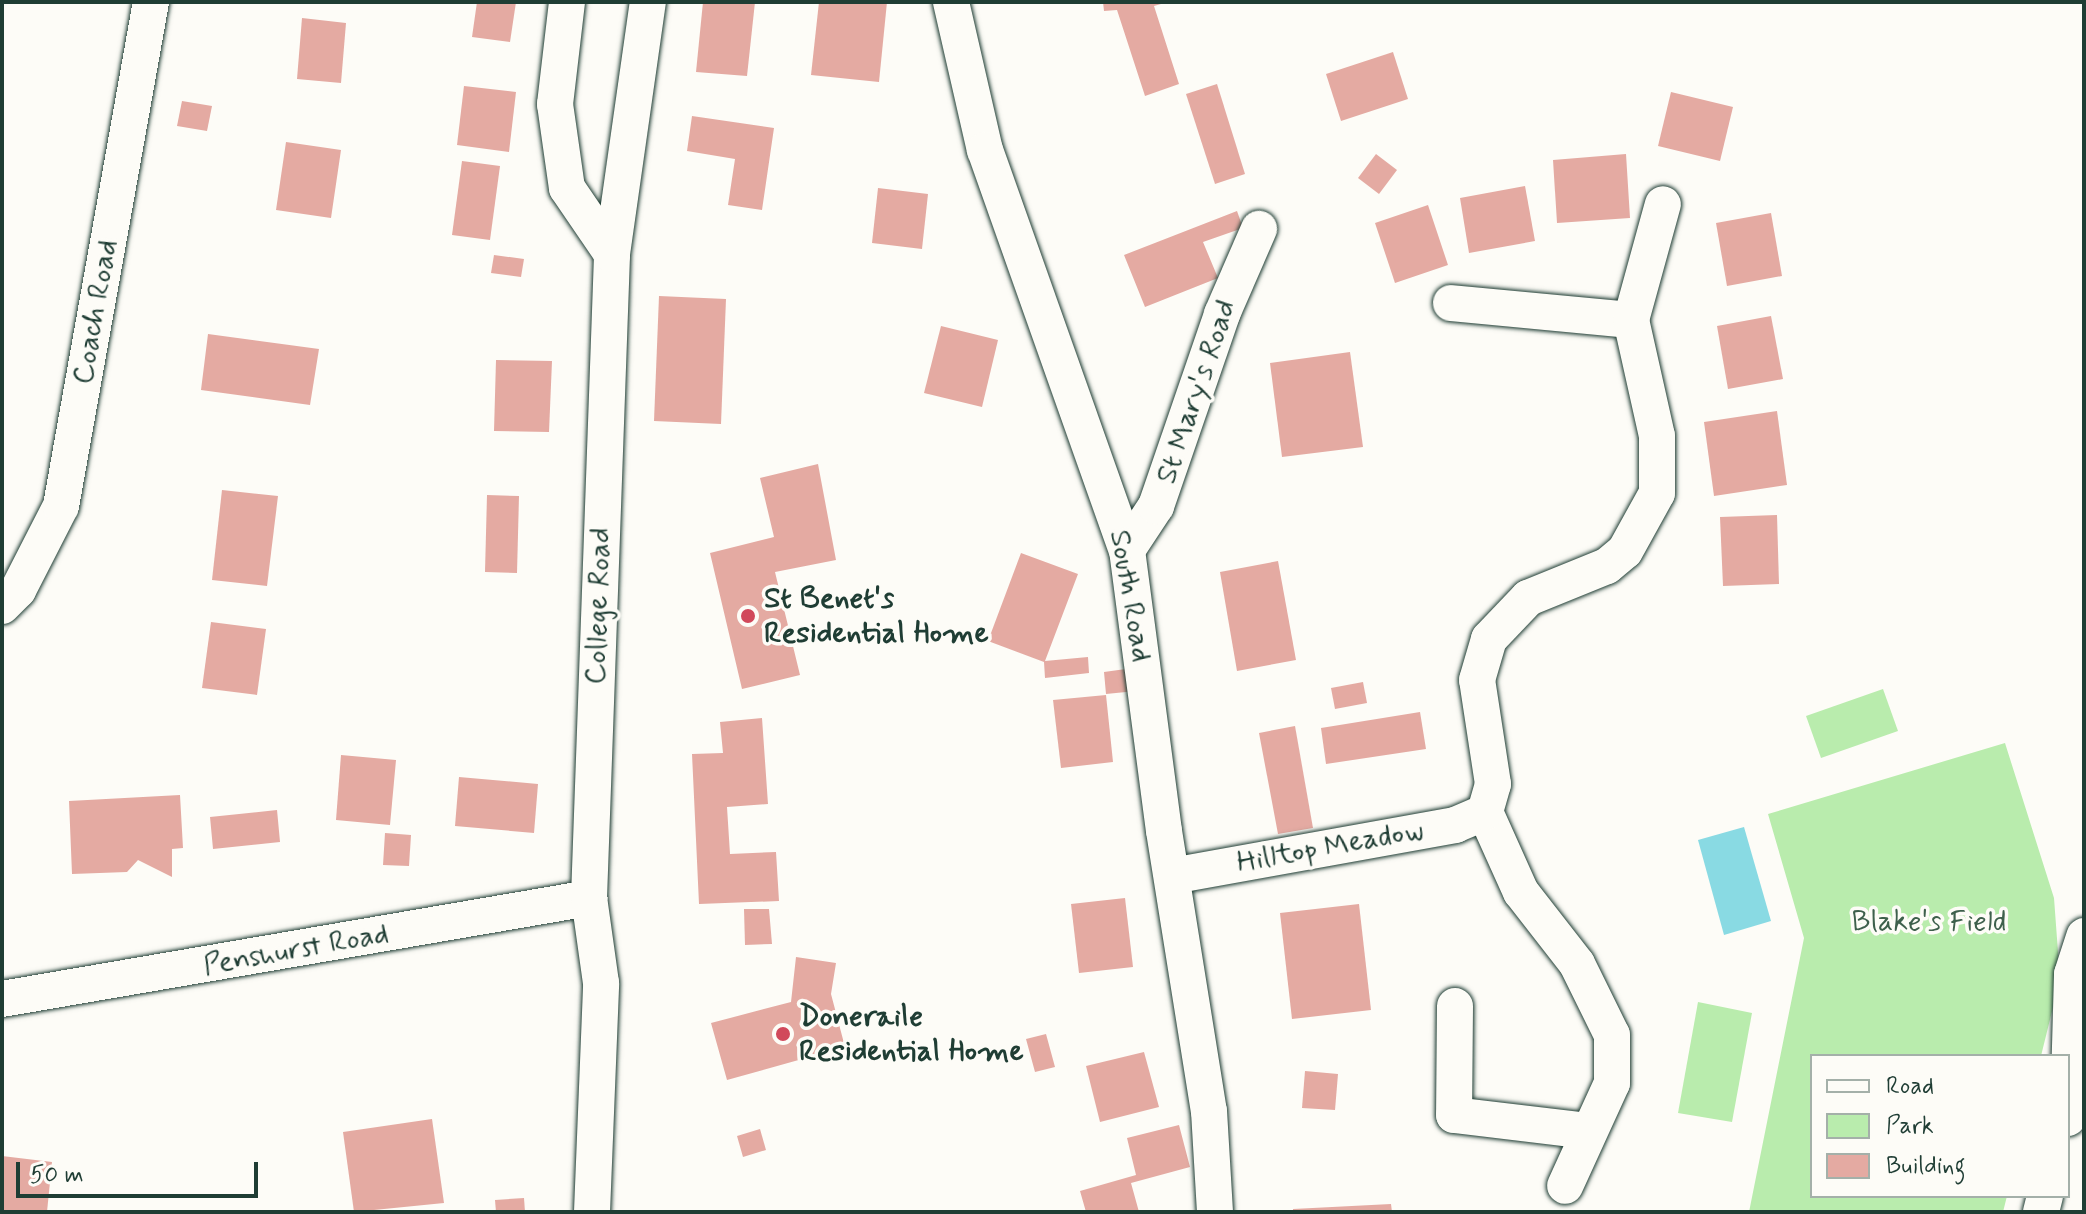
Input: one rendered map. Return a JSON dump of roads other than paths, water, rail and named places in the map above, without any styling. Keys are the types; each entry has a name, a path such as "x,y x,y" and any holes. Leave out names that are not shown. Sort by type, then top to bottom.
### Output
{"street":[{"name":"Coach Road","path":"2,606 18,590 61,506 151,2"},
{"path":"567,2 555,104 567,188 612,254"},
{"name":"College Road","path":"592,1212 601,983 589,898 612,254 648,2"},
{"name":"South Road","path":"951,2 985,150 1127,550 1172,876 1209,1111 1215,1212"},
{"path":"1565,1186 1612,1083 1612,1035 1577,964 1521,892 1485,812 1493,784 1477,680 1489,639 1528,598 1607,566 1625,551 1657,493 1657,436 1631,320 1663,204"},
{"name":"St Mary's Road","path":"1127,550 1156,506 1222,314 1259,229"},
{"path":"1451,303 1631,320"},
{"name":"Hilltop Meadow","path":"1172,876 1455,825 1485,812"},
{"name":"Penshurst Road","path":"2,999 589,898"},
{"path":"2070,1054 2072,974 2084,936"},
{"path":"1455,1006 1454,1115 1589,1131"}],"water":[{"path":"1744,827 1771,921 1724,935 1698,840"}],"place":[{"name":"St Benet's Residential Home","path":"748,616"},
{"name":"Doneraile Residential Home","path":"783,1034"}],"park label":[{"name":"Blake's Field","path":"1929,922"}]}
